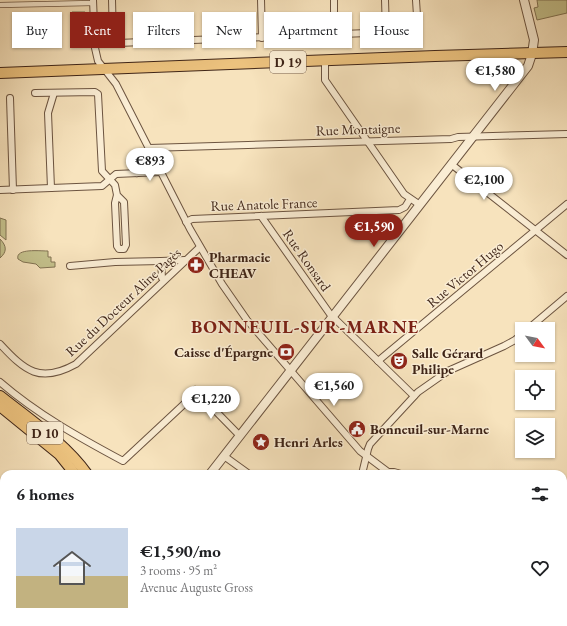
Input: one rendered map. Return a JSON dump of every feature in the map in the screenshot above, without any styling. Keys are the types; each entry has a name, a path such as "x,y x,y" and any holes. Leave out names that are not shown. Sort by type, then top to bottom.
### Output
{"main road":[{"name":"D 19","path":"0,73 567,52"},
{"name":"D 10","path":"0,396 65,449 84,470"},
{"name":"D 10","path":"0,406 59,454 72,470"}],"street":[{"path":"112,0 112,38 118,43 262,38 260,0"},
{"path":"334,0 334,12"},
{"path":"385,0 385,12"},
{"path":"416,0 417,12"},
{"path":"213,470 528,66 534,40 524,0"},
{"path":"0,5 93,1 95,48 98,61 116,84 186,222 222,284 246,320 360,451 384,470"},
{"path":"325,61 325,80 404,194 420,205"},
{"path":"51,188 48,114 54,92"},
{"path":"35,93 95,92 98,94 102,171 115,185 117,195 115,203 116,246 122,250 126,245 124,202 117,195"},
{"path":"10,98 13,190"},
{"name":"Rue Montaigne","path":"149,148 567,134"},
{"path":"138,173 154,158"},
{"path":"451,164 567,255"},
{"path":"0,190 102,186 116,174 161,172"},
{"name":"Rue Anatole France","path":"186,222 192,219 400,210 405,206 410,198"},
{"name":"Rue Victor Hugo","path":"378,361 567,204"},
{"name":"Rue Ronsard","path":"261,216 333,317 414,396"},
{"name":"Rue du Docteur Aline Pagès","path":"0,344 18,364 33,372 53,374 65,370 76,364 200,246"},
{"path":"70,266 114,262 184,260"},
{"path":"162,261 162,278 164,280"},
{"path":"536,322 567,296"},
{"path":"363,470 368,449 373,440 414,396 448,371 515,340"},
{"path":"0,382 71,433 123,461 196,391 240,436"},
{"path":"224,456 243,470"}],"shaded area":[{"path":"537,0 567,0 567,13 537,20 534,8 538,7"},
{"path":"0,218 6,220 6,240 0,235"},
{"path":"0,239 4,244 5,251 0,258"},
{"path":"48,251 48,257 51,257 51,262 55,262 55,267 40,268 36,264 23,262 18,259 18,255 20,253"}],"place":[{"name":"Pharmacie CHEAV","path":"196,265"},
{"name":"Caisse d'Épargne","path":"286,352"},
{"name":"Salle Gérard Philipe","path":"399,361"},
{"name":"Bonneuil-sur-Marne","path":"357,429"},
{"name":"Henri Arles","path":"261,442"}],"district":[{"name":"BONNEUIL-SUR-MARNE","path":"305,327"}]}
